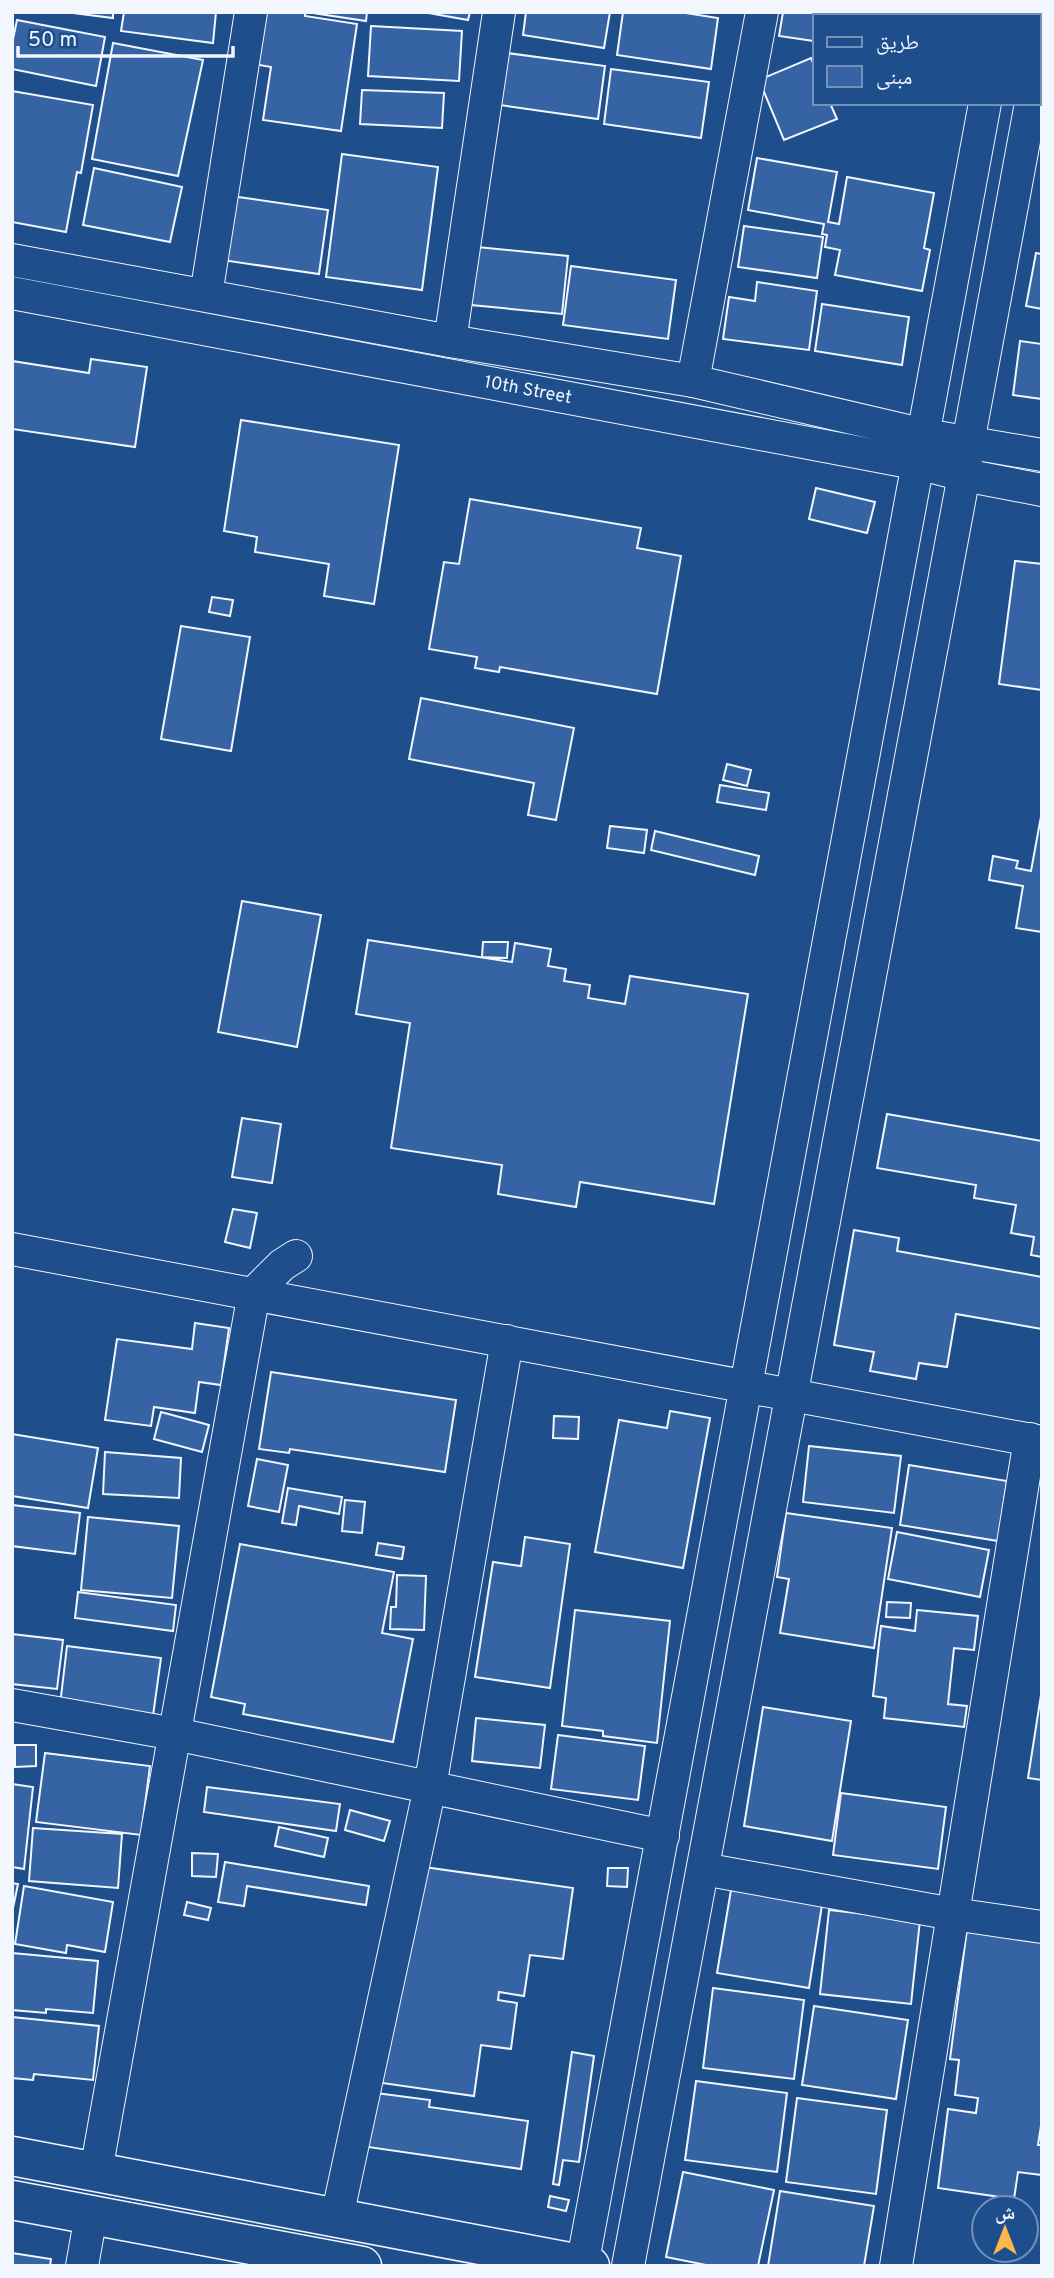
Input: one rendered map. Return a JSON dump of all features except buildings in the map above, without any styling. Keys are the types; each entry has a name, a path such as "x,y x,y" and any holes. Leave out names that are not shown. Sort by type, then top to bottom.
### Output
{"main road":[{"path":"12,2156 585,2265"},
{"path":"12,2200 308,2261 362,2266"}],"street":[{"path":"206,295 251,12"},
{"path":"450,341 499,12"},
{"path":"693,381 762,12"},
{"path":"585,2265 985,105"},
{"path":"628,2266 964,475 1031,105"},
{"name":"10th Street","path":"12,260 450,341 693,381 922,449 964,475 1042,490"},
{"name":"10th Street","path":"12,293 922,449 968,443 1042,455"},
{"path":"12,1249 1036,1441 953,1914 896,2266"},
{"path":"96,2171 254,1293 282,1265 296,1256"},
{"path":"337,2217 430,1787 507,1341"},
{"path":"12,1705 175,1734 663,1836"},
{"path":"702,1869 953,1914 1042,1927"},
{"path":"82,2266 91,2215"}]}
